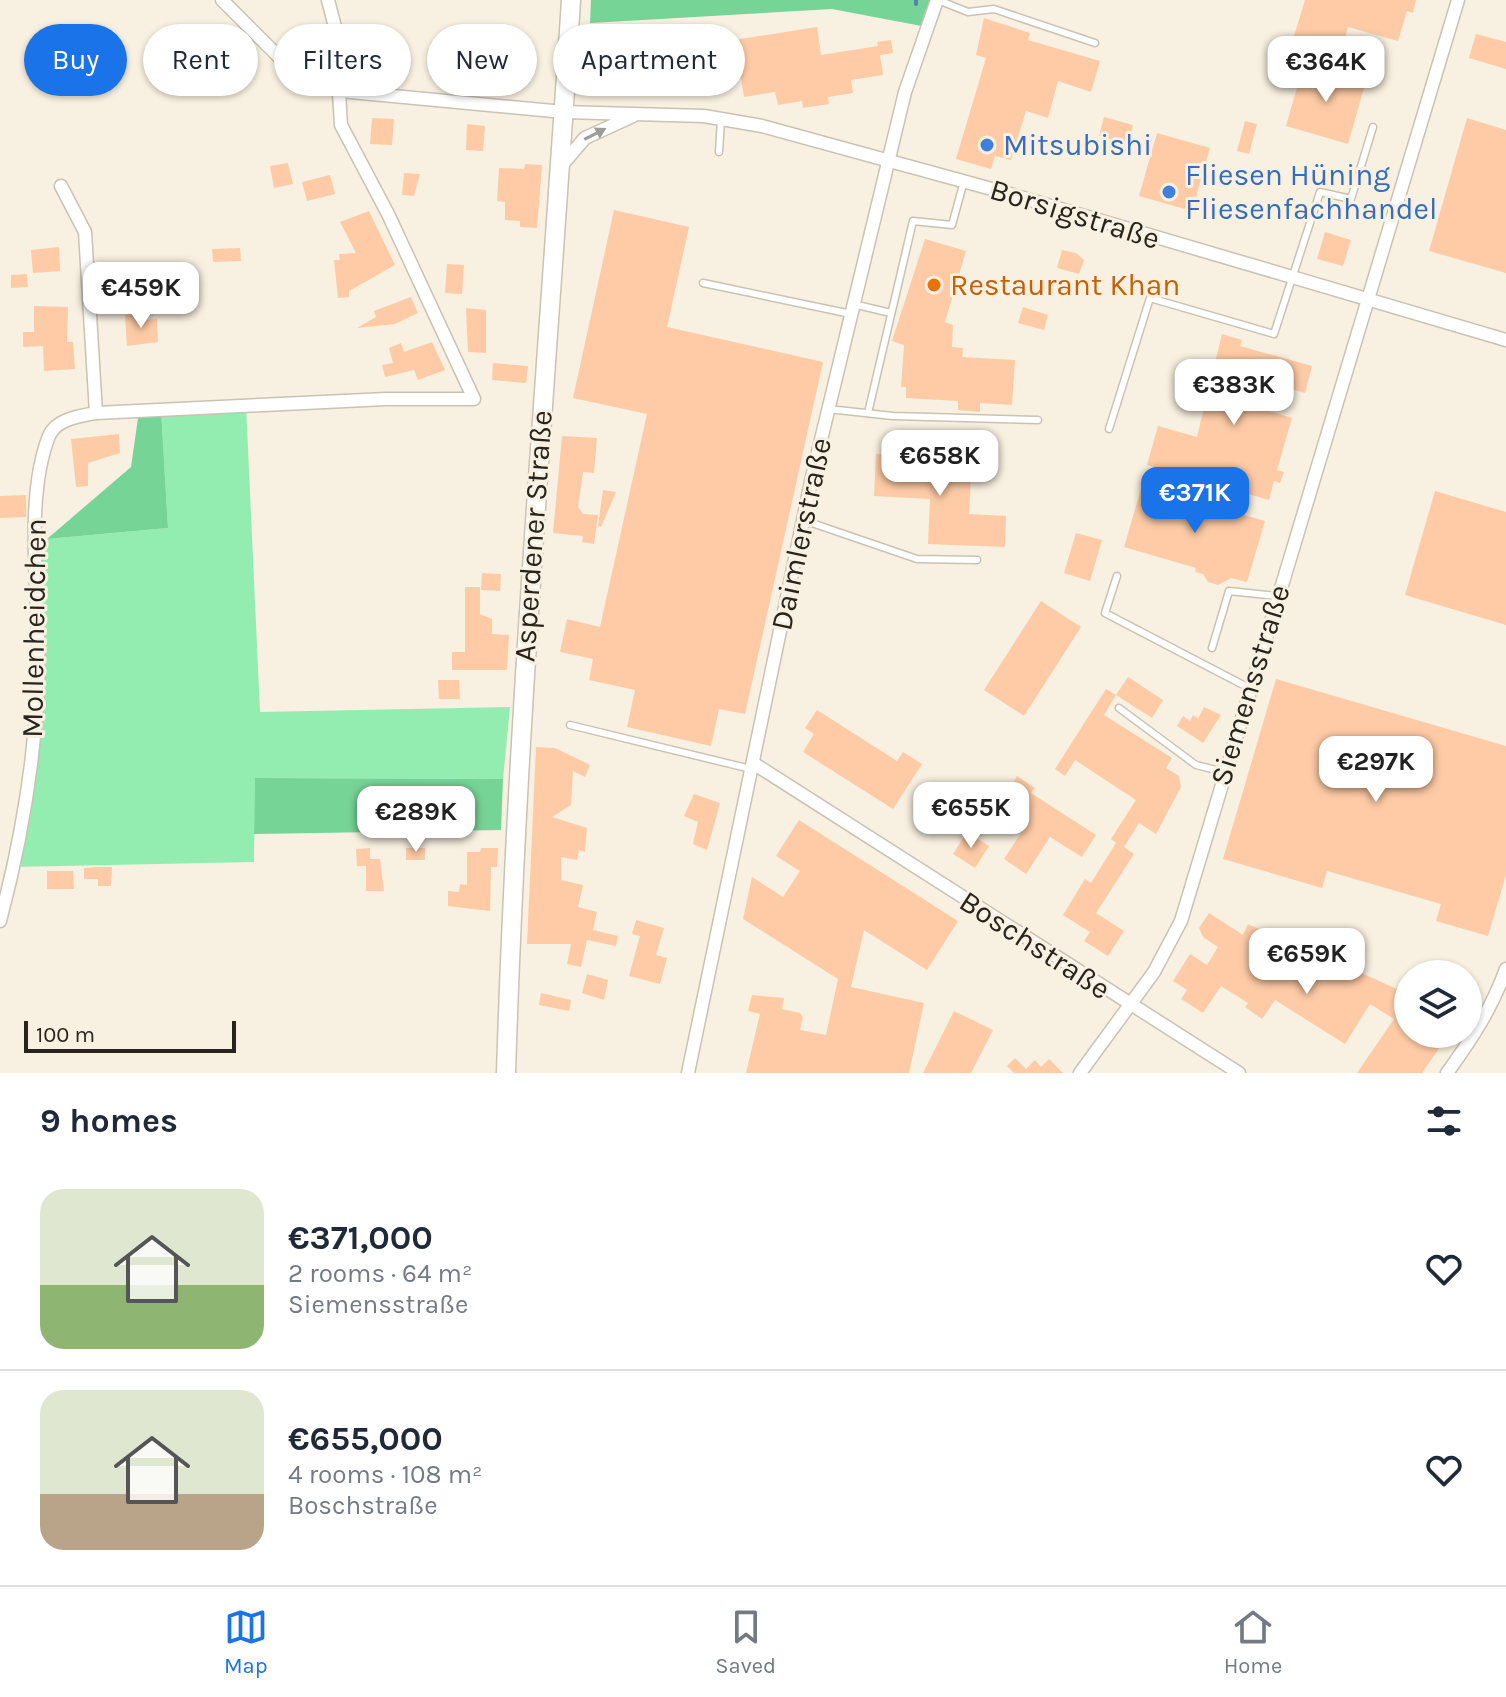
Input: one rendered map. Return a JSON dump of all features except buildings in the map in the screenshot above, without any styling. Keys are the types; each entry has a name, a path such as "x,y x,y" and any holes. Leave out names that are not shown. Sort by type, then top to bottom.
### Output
{"main road":[{"name":"Asperdener Straße","path":"506,1073 513,851 530,556 571,0"}],"street":[{"name":"Borsigstraße","path":"222,0 274,52"},
{"path":"328,0 334,24"},
{"name":"Daimlerstraße","path":"688,1073 828,409 905,92 938,0"},
{"name":"Siemensstraße","path":"1080,1073 1154,972 1181,921 1458,0"},
{"name":"Mollenheidchen","path":"0,921 29,769 38,686 36,491 50,433 67,419 96,413 386,399 474,399 388,214 341,125 340,96"},
{"name":"Borsigstraße","path":"393,96 564,112 721,119 762,126 964,181 1506,340"},
{"name":"Borsigstraße","path":"560,167 585,138 640,113"},
{"path":"61,186 85,232 96,413"},
{"name":"Boschstraße","path":"752,766 1239,1073"},
{"path":"1447,1073 1476,1034 1495,999 1506,969"}],"lane":[{"path":"938,0 968,12 994,9 1095,43"},
{"path":"719,152 721,119"},
{"path":"1109,429 1150,298 1274,334 1320,192 1351,199 1373,127"},
{"path":"868,413 913,221 952,225 964,181"},
{"path":"703,283 891,313"},
{"path":"828,409 1038,420"},
{"path":"803,520 917,559 977,560"},
{"path":"1117,576 1105,613 1249,688"},
{"path":"1212,648 1229,591 1277,596"},
{"path":"1119,708 1196,765 1224,772"},
{"path":"570,725 752,766"}],"green space":[{"path":"591,0 937,0 927,27 832,9 590,23"},
{"path":"246,405 260,712 510,707 503,779 255,778 254,862 12,867 29,769 37,548 47,539 168,528 161,409"},
{"path":"161,409 168,528 47,539 131,467 139,411"},
{"path":"255,778 503,779 501,830 254,834"}],"place":[{"name":"Mitsubishi","path":"987,145"},
{"name":"Fliesen Hüning Fliesenfachhandel","path":"1169,192"},
{"name":"Restaurant Khan","path":"934,285"}]}
